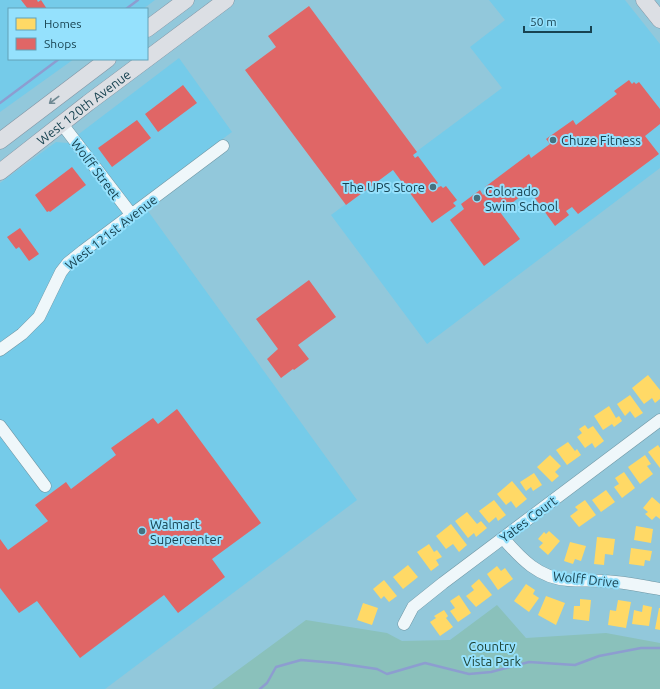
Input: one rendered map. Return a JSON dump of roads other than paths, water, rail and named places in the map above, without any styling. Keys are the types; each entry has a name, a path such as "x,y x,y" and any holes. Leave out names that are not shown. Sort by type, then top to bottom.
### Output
{"main road":[{"path":"148,29 186,0"},
{"path":"196,23 195,15 198,8 208,0"},
{"name":"West 120th Avenue","path":"148,59 226,0"},
{"path":"644,0 660,20"},
{"path":"148,50 165,38 170,28 167,14"},
{"name":"West 120th Avenue","path":"0,141 107,60"},
{"path":"63,122 76,104 135,60"},
{"name":"West 120th Avenue","path":"0,172 63,122 146,60"}],"street":[{"name":"Wolff Street","path":"63,122 131,214"},
{"name":"West 121st Avenue","path":"0,350 22,334 39,317 56,279 66,265 131,214 224,146"},
{"name":"Yates Court","path":"404,624 413,607 443,583 660,420"},
{"path":"0,426 45,486"},
{"name":"Wolff Drive","path":"503,538 529,565 546,575 559,579 604,581 660,589"}],"waterway":[{"path":"127,8 138,0"},
{"path":"0,103 58,60"},
{"path":"260,689 267,683 276,667 301,660 377,669 387,674 425,663 469,674 491,672 529,662 575,665 599,656 641,648 660,648"}],"place":[{"name":"Chuze Fitness","path":"553,140"},
{"name":"The UPS Store","path":"433,187"},
{"name":"Colorado Swim School","path":"477,198"},
{"name":"Walmart Supercenter","path":"142,531"}],"park label":[{"name":"Country Vista Park","path":"492,654"}]}
